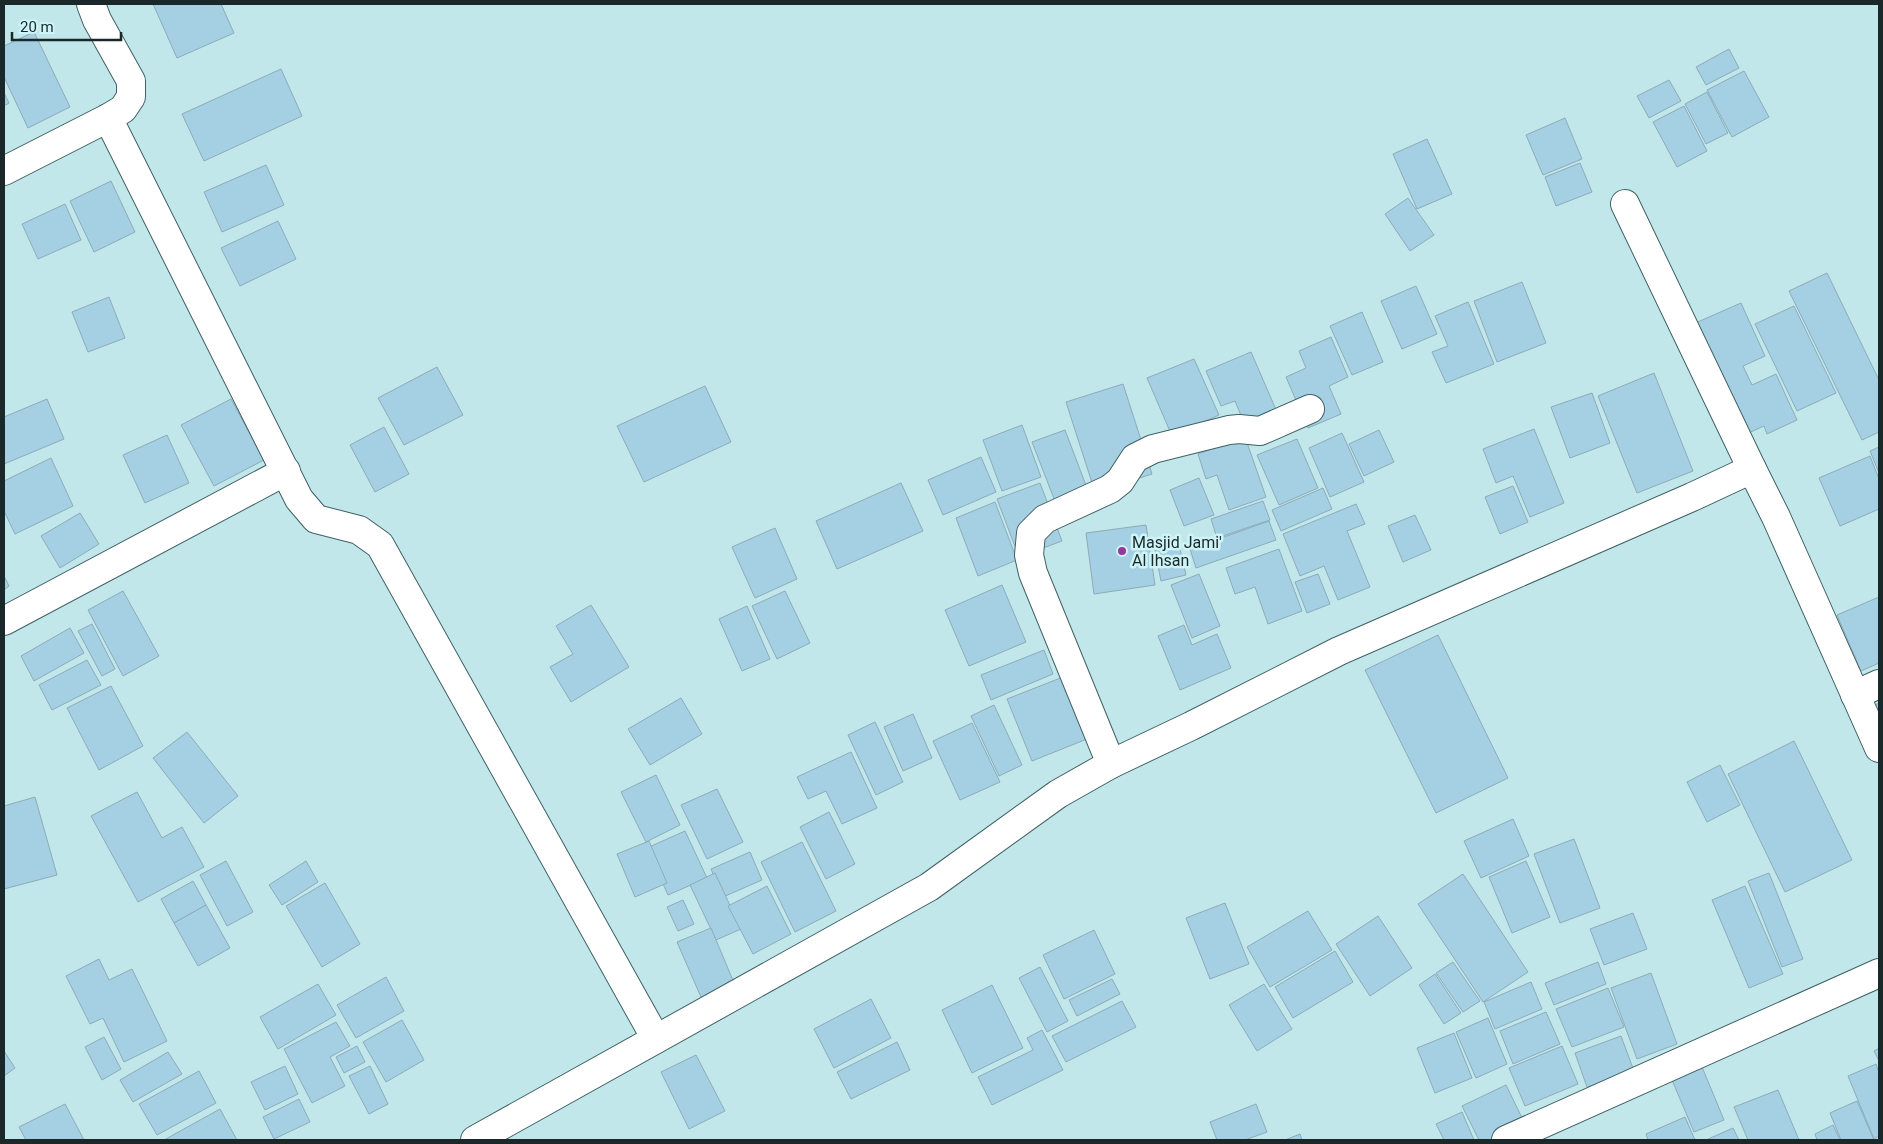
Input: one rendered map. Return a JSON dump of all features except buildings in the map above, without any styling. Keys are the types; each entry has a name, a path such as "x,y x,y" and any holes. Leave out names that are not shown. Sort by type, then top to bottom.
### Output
{"street":[{"path":"4,171 108,118 123,109 131,97 131,81 97,20 91,4"},
{"path":"108,118 300,499 316,519 359,530 380,545 656,1039"},
{"path":"1625,204 1776,518 1867,690 1879,748"},
{"path":"1111,764 1033,573 1029,555 1031,533 1045,519 1110,489 1120,482 1135,458 1153,449 1229,430 1260,431 1310,409"},
{"path":"475,1140 929,887 1058,794 1111,764 1339,651 1692,498 1752,469"},
{"path":"4,621 286,471"},
{"path":"1506,1140 1879,973"}],"place":[{"name":"Masjid Jami' Al Ihsan","path":"1122,551"}]}
